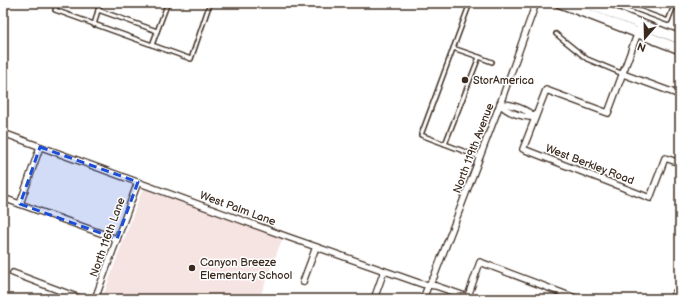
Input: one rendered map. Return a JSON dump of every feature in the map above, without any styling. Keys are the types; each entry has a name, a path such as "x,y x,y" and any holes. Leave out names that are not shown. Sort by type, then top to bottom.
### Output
{"main road":[{"path":"560,3 639,28 680,38"},
{"path":"585,3 680,49"}],"street":[{"name":"North 119th Avenue","path":"423,299 428,286 434,277 480,157 536,3"},
{"path":"500,104 504,109 527,118 535,118 546,90 608,113 639,28"},
{"path":"623,74 680,95"},
{"name":"West Berkley Road","path":"535,118 523,149 650,198 665,158 680,163"},
{"name":"West Palm Lane","path":"3,133 316,247 428,286 436,286 467,298"},
{"path":"20,204 40,147"},
{"name":"North 116th Lane","path":"96,299 138,182"},
{"path":"3,198 117,239"},
{"path":"303,282 316,247"},
{"path":"467,298 480,262 578,299"},
{"path":"374,299 384,271"},
{"path":"13,273 82,299"},
{"path":"671,299 680,286"}],"lane":[{"path":"57,3 55,10 191,59 210,3"},
{"path":"94,24 101,3"},
{"path":"470,3 420,135 480,157"},
{"path":"619,3 668,21 675,3"},
{"path":"152,45 167,5"},
{"path":"98,10 157,31"},
{"path":"639,28 645,13"},
{"path":"556,34 588,59 623,74"},
{"path":"453,48 492,62"},
{"path":"446,144 479,57"}],"highlighted area":[{"path":"40,147 138,182 117,239 20,204"}],"shaded area":[{"name":"Canyon Breeze Elementary School","path":"145,189 283,237 259,299 102,299 141,193"}],"place":[{"name":"StorAmerica","path":"465,80"},
{"name":"Canyon Breeze Elementary School","path":"192,268"}]}
